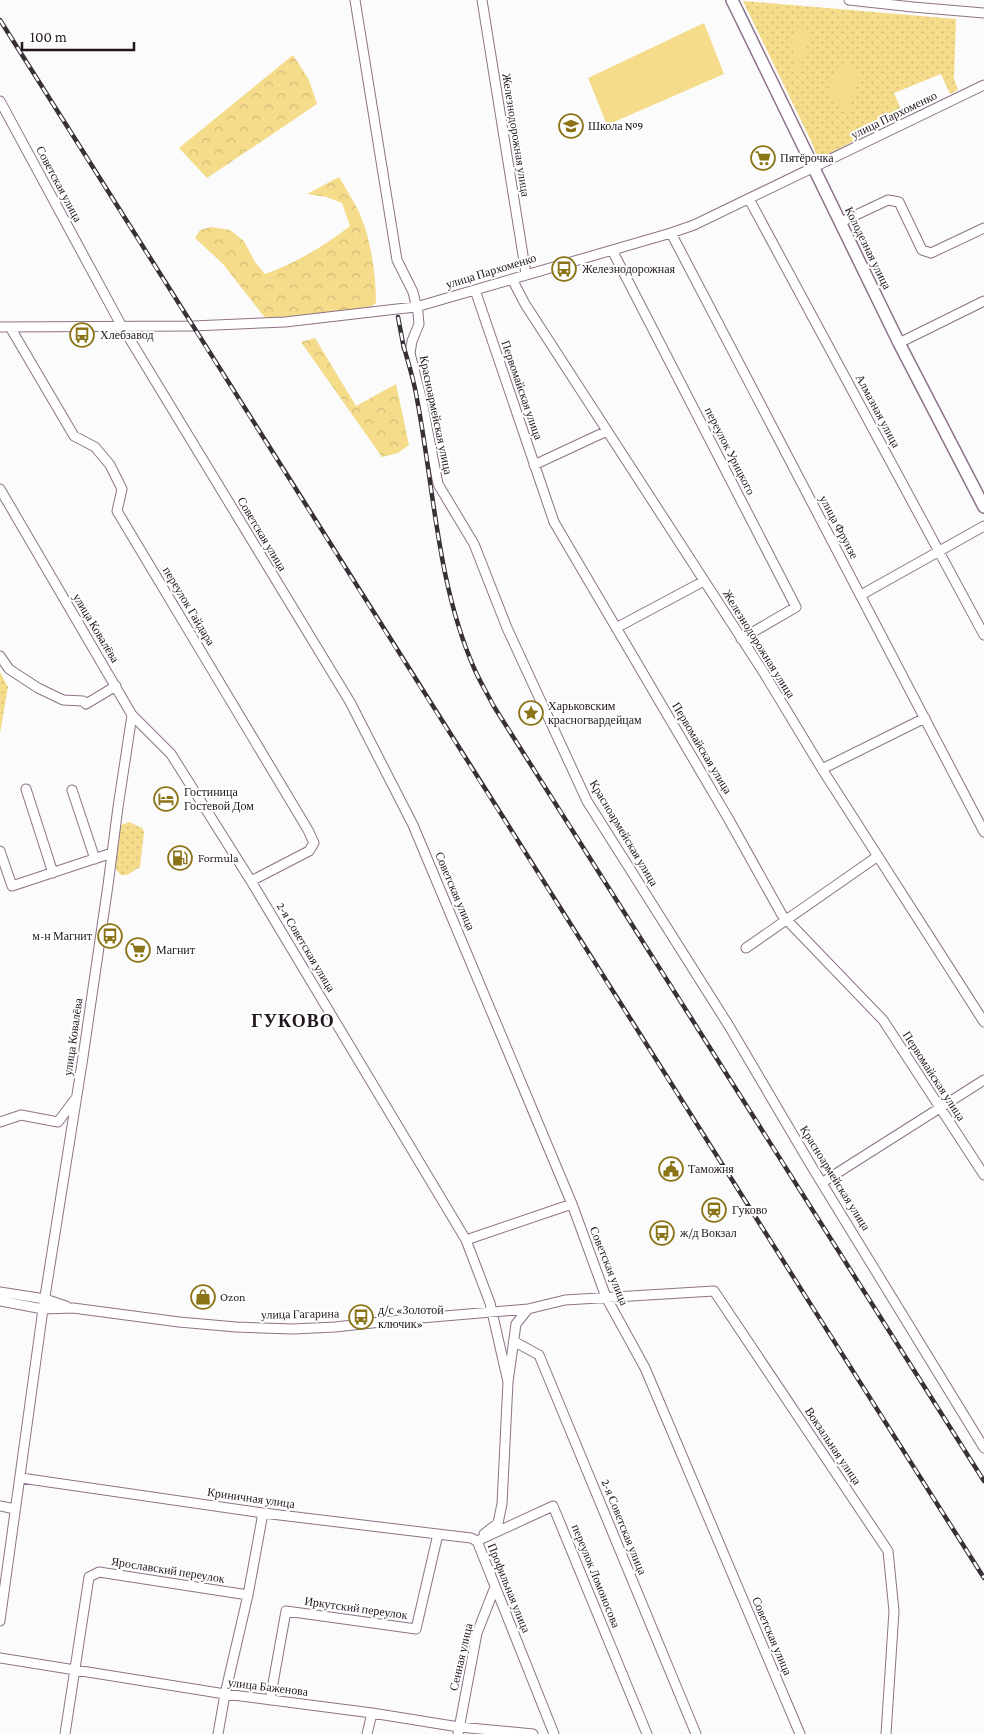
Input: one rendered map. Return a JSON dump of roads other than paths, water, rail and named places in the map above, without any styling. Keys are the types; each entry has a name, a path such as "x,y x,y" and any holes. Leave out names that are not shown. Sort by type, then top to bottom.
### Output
{"main road":[{"name":"Колодезная улица","path":"732,0 899,343 984,507"}],"street":[{"name":"Красноармейская улица","path":"355,0 398,260 413,292 419,324 410,353 422,401 438,484 474,544 507,628 587,801 724,1018 984,1448"},
{"name":"Железнодорожная улица","path":"482,0 526,274"},
{"path":"849,0 913,4 984,13"},
{"name":"улица Пархоменко","path":"0,327 124,327 285,322 416,307 671,233 707,219 984,85"},
{"name":"Советская улица","path":"0,101 120,323 350,702 413,825 572,1204 606,1297 645,1368 800,1734"},
{"name":"Алмазная улица","path":"749,199 984,635"},
{"path":"841,222 888,200 899,202 922,250 931,253 984,228"},
{"name":"улица Фрунзе","path":"671,233 984,832"},
{"name":"переулок Урицкого","path":"612,250 796,607 741,639"},
{"name":"Железнодорожная улица","path":"512,279 525,304 704,581 984,1022"},
{"name":"Первомайская улица","path":"475,290 554,522 728,818 782,915 882,1020 984,1175"},
{"path":"899,343 984,301"},
{"name":"переулок Гайдара","path":"10,327 74,436 95,447 110,465 122,489 118,511 314,843 308,851 252,881"},
{"path":"534,465 607,431"},
{"name":"улица Ковалёва","path":"0,489 132,715 77,1098 43,1308 0,1621"},
{"path":"861,595 984,526"},
{"path":"616,628 704,581"},
{"path":"0,656 9,670 38,688 63,700 83,701 86,704 116,686"},
{"name":"2-я Советская улица","path":"132,715 171,754 252,881 466,1240 490,1303 508,1382"},
{"path":"822,769 925,718"},
{"path":"26,789 53,873"},
{"path":"72,790 95,859"},
{"path":"0,850 12,886 112,853"},
{"path":"746,948 878,856"},
{"path":"823,1182 984,1080"},
{"path":"0,1122 21,1115 58,1122 77,1098"},
{"path":"466,1240 572,1204"},
{"name":"Вокзальная улица","path":"606,1297 714,1291 888,1551 894,1611 886,1734"},
{"name":"улица Гагарина","path":"0,1292 45,1299 73,1308"},
{"name":"улица Гагарина","path":"0,1302 43,1308 73,1308 179,1322 293,1329 335,1327 528,1309 565,1300 606,1297"},
{"name":"Профильная улица","path":"528,1309 516,1324 508,1382 502,1504 498,1523 477,1541 554,1734"},
{"name":"2-я Советская улица","path":"515,1342 539,1354 696,1734"},
{"name":"Криничная улица","path":"21,1478 263,1513 471,1538 477,1541"},
{"path":"0,1506 15,1509"},
{"name":"переулок Ломоносова","path":"477,1541 553,1506 647,1734"},
{"path":"218,1734 224,1694 248,1596 263,1513"},
{"name":"Иркутский переулок","path":"270,1700 286,1611 416,1629 438,1534"},
{"name":"Ярославский переулок","path":"75,1669 89,1577 99,1572 248,1596"},
{"name":"Сенная улица","path":"459,1731 477,1633 496,1587"},
{"name":"улица Баженова","path":"0,1658 224,1694 372,1713 459,1731 533,1734"},
{"path":"65,1734 75,1669"},
{"path":"367,1734 372,1713"}],"railway":[{"path":"0,20 984,1578"},
{"path":"398,317 404,349"},
{"path":"403,344 416,392 444,569 462,636 478,677 493,705 984,1481"}],"place":[{"name":"Школа №9","path":"571,126"},
{"name":"Пятёрочка","path":"763,158"},
{"name":"Железнодорожная","path":"564,269"},
{"name":"Хлебзавод","path":"82,335"},
{"name":"Харьковским красногвардейцам","path":"531,713"},
{"name":"Гостиница Гостевой Дом","path":"166,799"},
{"name":"Formula","path":"180,858"},
{"name":"м-н Магнит","path":"110,936"},
{"name":"Магнит","path":"138,950"},
{"name":"Таможня","path":"671,1169"},
{"name":"Гуково","path":"714,1210"},
{"name":"ж/д Вокзал","path":"662,1233"},
{"name":"Ozon","path":"203,1297"},
{"name":"д/с «Золотой ключик»","path":"361,1317"}],"district":[{"name":"ГУКОВО","path":"293,1021"}]}
